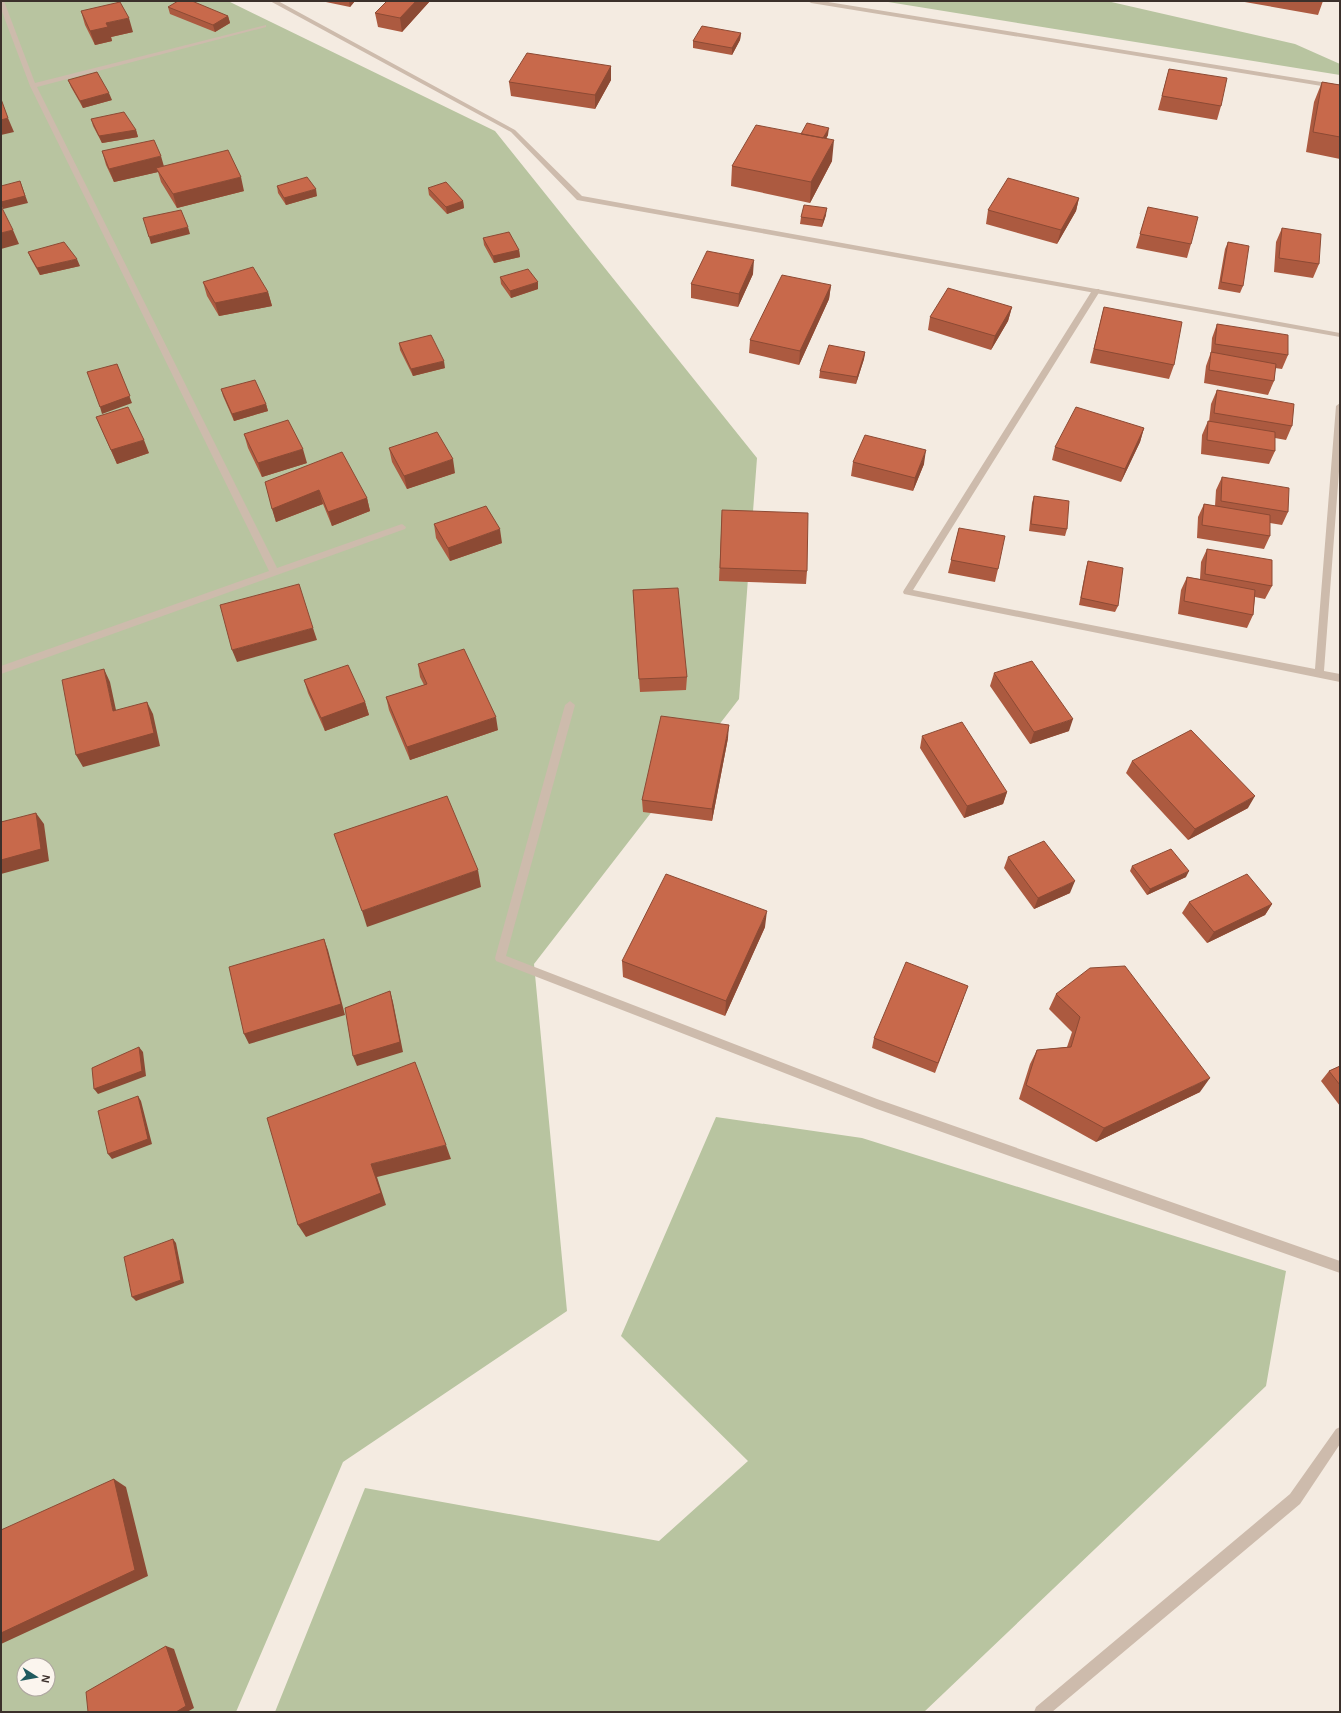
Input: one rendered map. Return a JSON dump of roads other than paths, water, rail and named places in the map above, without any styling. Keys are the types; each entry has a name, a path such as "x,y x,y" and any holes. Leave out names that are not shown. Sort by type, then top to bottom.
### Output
{"street":[{"path":"273,1 513,131 580,198 1340,335"},
{"path":"812,1 1340,87"},
{"path":"1,2 33,86 274,572"},
{"path":"33,86 264,26"},
{"path":"1096,290 907,592 1340,678"},
{"path":"1319,673 1340,406"},
{"path":"1,670 402,527"},
{"path":"570,705 500,958 877,1104 1340,1267"},
{"path":"1041,1712 1295,1499 1340,1433"}]}
